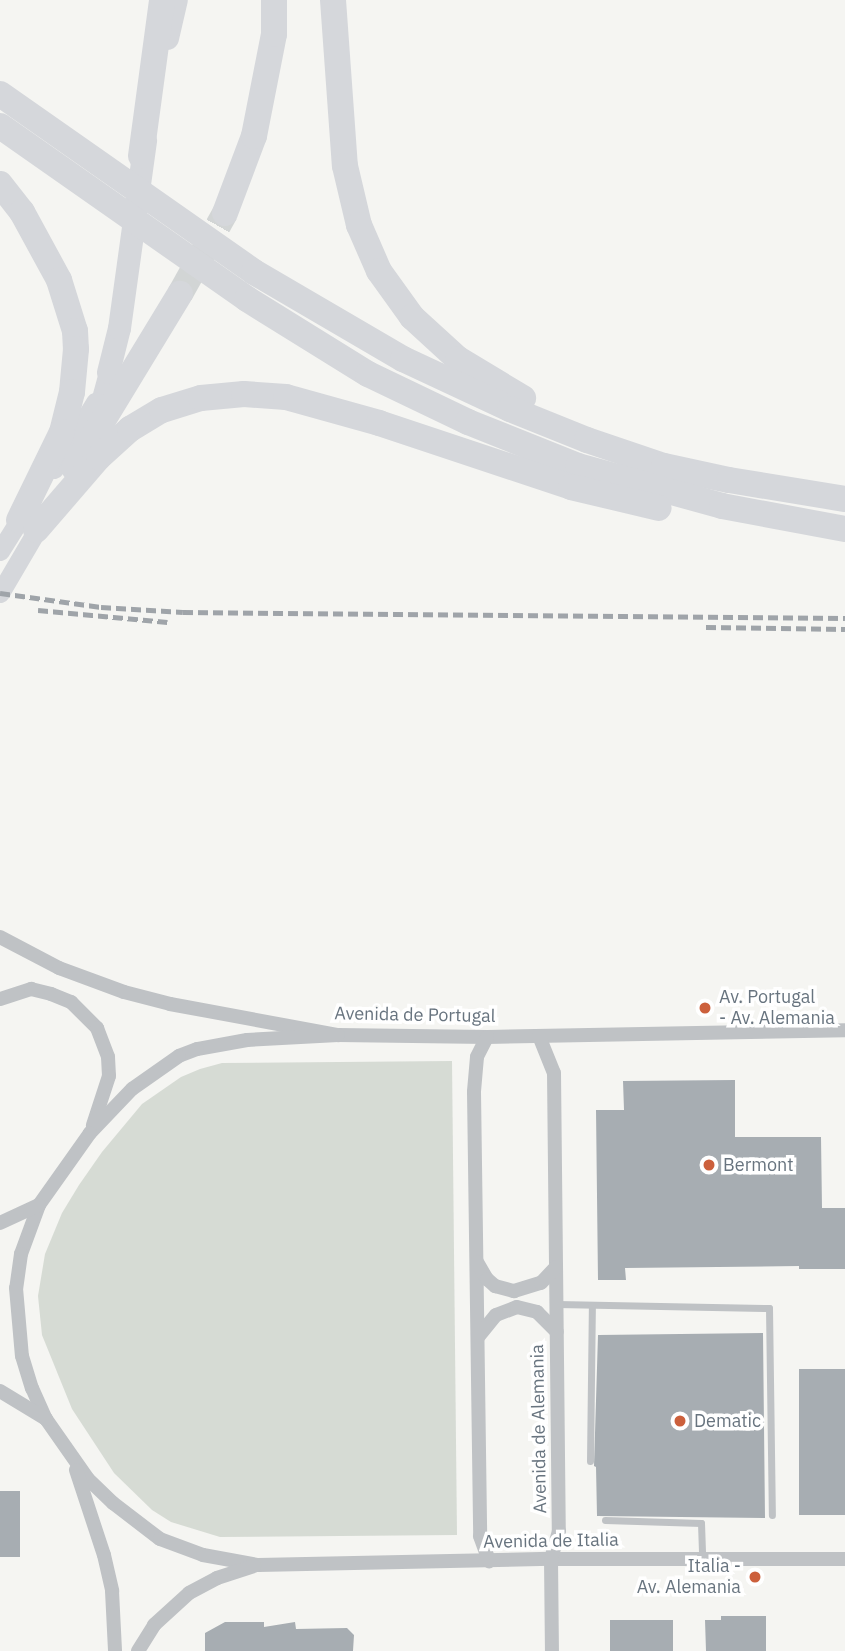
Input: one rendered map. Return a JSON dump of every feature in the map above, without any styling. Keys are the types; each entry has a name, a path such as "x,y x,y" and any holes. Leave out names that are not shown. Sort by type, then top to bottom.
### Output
{"highway":[{"path":"108,372 126,283 162,0"},
{"path":"141,156 176,0"},
{"path":"225,213 257,125 274,34 274,0"},
{"path":"333,0 345,166 359,225 379,271 412,317 458,359 516,395 592,426 813,495"},
{"path":"0,78 92,153"},
{"path":"0,94 92,153 258,267 403,359 587,440 664,466 845,499"},
{"path":"0,126 109,205 247,299 368,374 468,422 578,466 722,506 845,529"},
{"path":"0,184 22,212 59,280 75,331 72,391 62,432 27,525"},
{"path":"74,468 180,294"},
{"path":"27,525 130,429 162,411 188,402 244,394 286,397 379,423 571,487 654,507 806,535 845,536"}],"main road":[{"path":"0,551 27,525 74,468 93,425 108,372"},
{"path":"0,593 27,525 108,372"}],"street":[{"name":"Avenida de Portugal","path":"0,937 60,968 124,992 170,1004 338,1035 487,1037 845,1030"},
{"path":"0,999 31,989 51,994 71,1002 97,1028 108,1057 109,1076 90,1133"},
{"path":"258,1565 203,1555 160,1539 113,1503 88,1479 46,1419 22,1356 16,1288 21,1254 40,1205 56,1177 90,1133 132,1089 178,1056 197,1049 247,1040 338,1035"},
{"name":"Avenida de Alemania","path":"539,1036 554,1073 559,1531 551,1559 552,1651"},
{"path":"487,1037 477,1057 474,1073 480,1536 489,1560"},
{"path":"0,1223 40,1205"},
{"path":"477,1261 487,1279 495,1286 514,1291 541,1283 556,1267"},
{"name":"Avenida de Alemania","path":"478,1338 496,1315 517,1307 537,1312 557,1332"},
{"path":"0,1391 46,1419"},
{"path":"70,1452 104,1555 112,1591 115,1651"},
{"name":"Avenida de Italia","path":"258,1565 551,1559 845,1559"},
{"path":"138,1651 154,1625 189,1593 217,1578 258,1565"},
{"path":"146,1651 154,1625"}],"lane":[{"path":"557,1304 769,1308 772,1515"},
{"path":"590,1461 592,1305"},
{"path":"605,1520 701,1523 702,1559"}],"shaded area":[{"path":"452,1061 457,1535 220,1537 171,1522 152,1510 114,1473 72,1409 42,1335 38,1296 45,1254 62,1213 79,1185 102,1152 142,1104 181,1077 200,1069 222,1063"}],"building":[{"name":"Bermont","path":"735,1080 735,1137 821,1137 822,1208 845,1208 845,1269 799,1269 799,1266 625,1268 626,1280 598,1280 596,1110 624,1110 623,1081"},
{"name":"Dematic","path":"763,1333 765,1518 597,1516 594,1466 598,1335"},
{"path":"799,1369 845,1369 845,1515 799,1515"},
{"path":"0,1491 20,1491 20,1557 0,1557"},
{"path":"721,1616 766,1616 766,1651 706,1651 705,1620 721,1620"},
{"path":"610,1620 673,1620 673,1651 610,1651"},
{"path":"225,1622 264,1622 264,1627 295,1622 296,1629 347,1628 354,1635 353,1651 205,1651 205,1633"}],"tunnel":[{"path":"180,294 225,213"}],"railway":[{"path":"0,593 101,607 183,612 845,618"},
{"path":"38,610 167,622"},
{"path":"706,627 845,629"}],"place":[{"name":"Av. Portugal - Av. Alemania","path":"705,1008"},
{"name":"Bermont","path":"709,1165"},
{"name":"Dematic","path":"680,1421"},
{"name":"Italia - Av. Alemania","path":"755,1577"}]}
